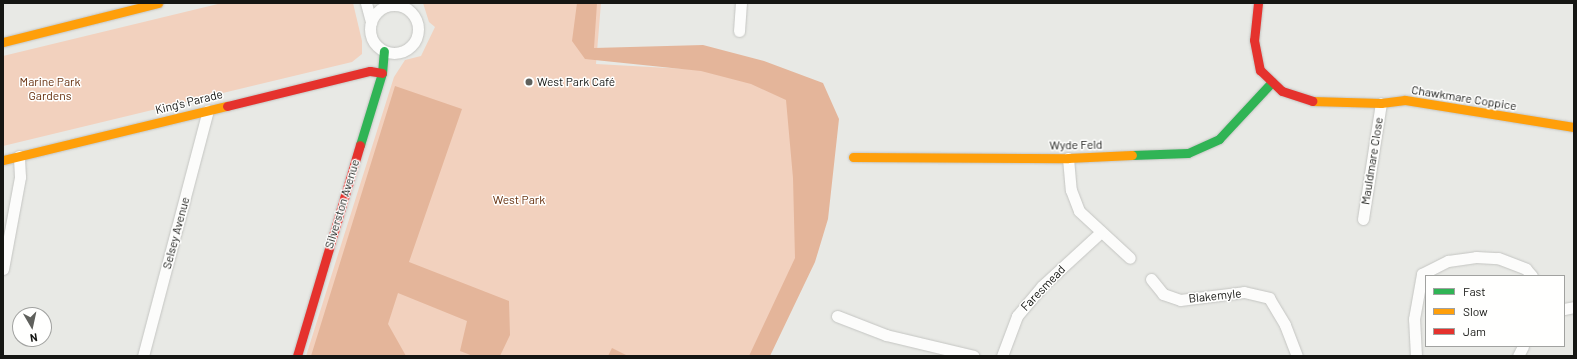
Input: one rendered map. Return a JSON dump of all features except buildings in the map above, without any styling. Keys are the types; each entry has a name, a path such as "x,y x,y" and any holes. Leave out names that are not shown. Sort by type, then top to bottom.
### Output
{"street":[{"path":"3,42 158,3"},
{"path":"366,3 371,22 371,36 378,47 384,51 400,52 413,44 418,29 408,6 386,6 380,10 371,22"},
{"path":"739,31 741,3"},
{"name":"Chawkmare Coppice","path":"1258,3 1254,40 1260,70 1282,91 1312,101 1381,103 1405,100 1574,127"},
{"name":"Silverston Avenue","path":"297,356 382,72 384,51"},
{"name":"King's Parade","path":"3,160 370,71 382,72"},
{"name":"Wyde Feld","path":"852,157 1068,158 1188,154 1219,139 1272,82"},
{"name":"Mauldmare Close","path":"1363,219 1381,103"},
{"name":"Selsey Avenue","path":"144,356 208,110"},
{"path":"3,269 20,177 19,156"},
{"path":"1068,158 1071,190 1079,211 1130,258"},
{"name":"Faresmead","path":"1002,356 1017,316 1042,286 1101,232"},
{"path":"1416,356 1414,319 1422,274 1448,261 1476,257 1498,258 1526,269 1531,275"},
{"name":"Blakemyle","path":"1151,279 1163,294 1180,300 1244,292 1269,298 1285,325 1297,356"},
{"path":"838,316 886,335 974,356"},
{"path":"1518,356 1522,347"}],"green space":[{"name":"Marine Park Gardens","path":"222,3 353,3 362,41 362,54 352,62 3,146 3,56"},
{"name":"West Park","path":"423,3 601,3 596,64 795,75 810,262 764,356 306,356 394,77 405,60 421,56 435,27 429,22"}],"shaded area":[{"path":"577,3 597,3 594,48 703,45 764,61 823,83 839,119 828,219 815,262 770,356 749,356 795,258 793,178 786,100 751,84 701,71 585,59 572,41"},
{"path":"395,86 462,109 409,262 509,301 510,335 500,356 473,356 460,351 467,321 398,293 388,324 406,356 311,356"},
{"path":"612,348 628,356 608,356"}],"traffic: fast":[{"path":"360,145 382,73 384,51"},
{"path":"1132,155 1188,153 1219,139 1272,82"}],"traffic: slow":[{"path":"3,42 158,3"},
{"path":"1312,101 1381,103 1405,100 1574,127"},
{"path":"3,160 227,106"},
{"path":"853,157 1068,158 1132,155"}],"traffic: jam":[{"path":"1258,3 1254,40 1260,70 1282,91 1312,101"},
{"path":"227,106 370,71 382,73"},
{"path":"297,356 360,145"}],"place":[{"name":"West Park Café","path":"529,82"}]}
